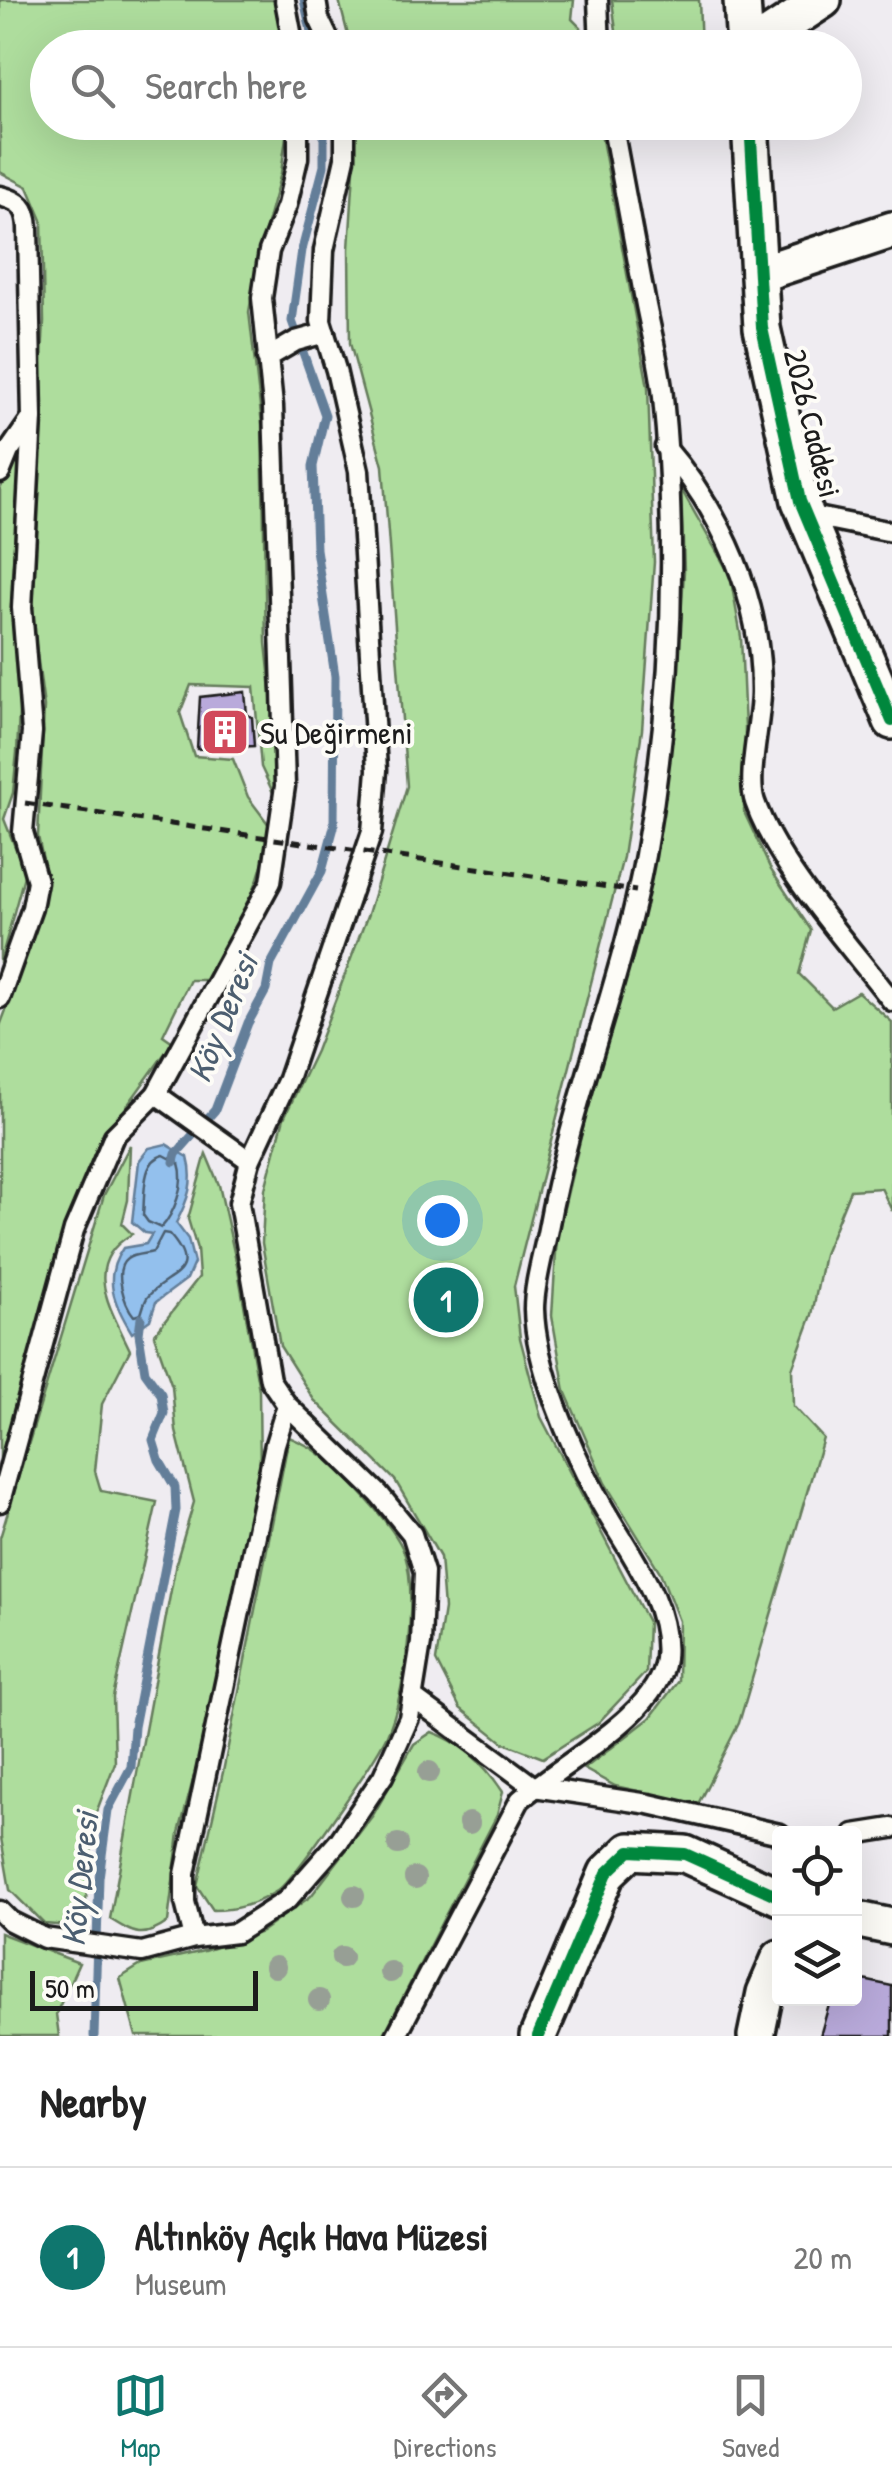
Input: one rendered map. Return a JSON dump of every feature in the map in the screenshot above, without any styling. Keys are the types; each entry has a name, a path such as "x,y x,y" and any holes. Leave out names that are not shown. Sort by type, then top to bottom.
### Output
{"street":[{"path":"742,0 746,30"},
{"path":"776,30 823,0"},
{"name":"2026 Caddesi","path":"751,140 762,328 800,501 892,721"},
{"path":"758,274 892,230"},
{"path":"538,2036 607,1873 630,1851 685,1854 772,1894"},
{"path":"862,1920 892,1926"},
{"path":"756,2036 772,1977"}],"lane":[{"path":"284,0 290,30"},
{"path":"316,0 324,30"},
{"path":"598,0 599,30"},
{"path":"0,1502 74,1230 114,1136 156,1094 271,882 285,786 272,406 262,298 270,251 287,205 298,158 298,140"},
{"path":"0,1912 44,1938 142,1952 194,1938 236,1933 287,1900 339,1841 383,1776 409,1718 421,1643 424,1572 412,1534 379,1494 287,1405 270,1380 239,1204 250,1161 288,1079 372,832 377,770 359,471 321,321 324,250 346,140"},
{"path":"396,2036 520,1800 630,1718 656,1688 665,1663 665,1628 654,1597 594,1492 550,1388 534,1307 559,1166 644,856 665,707 671,616 663,395 615,140"},
{"path":"0,196 17,200 27,211 32,418 22,608 32,732 24,832 37,881 32,908 0,998"},
{"path":"267,358 296,341 325,332"},
{"path":"0,473 32,418"},
{"path":"666,447 697,484 750,594 762,687 753,798 777,849 892,1001"},
{"path":"806,515 892,532"},
{"path":"156,1094 250,1161"},
{"path":"194,1938 186,1902 186,1874 274,1444 287,1405"},
{"path":"412,1697 534,1787 649,1804 772,1832"},
{"path":"862,1833 892,1828"}],"path":[{"path":"25,803 636,891"}],"green space":[{"path":"0,0 274,0 280,30 30,30 30,140 286,140 249,312 262,424 266,643 274,719 276,799 261,767 254,687 191,685 180,713 194,756 233,759 248,797 269,825 262,867 237,925 206,980 190,980 163,1035 173,1042 96,1149 66,1230 0,1466 0,1026 31,944 48,884 38,836 44,707 29,592 44,322 42,220 28,187 0,172"},
{"path":"339,0 574,0 572,19 582,30 347,30"},
{"path":"612,0 699,0 700,30 616,30"},
{"path":"356,140 602,140 648,387 654,562 642,730 623,857 514,1286 520,1338 541,1417 648,1622 646,1672 598,1723 543,1758 504,1743 460,1708 436,1661 444,1609 440,1557 395,1480 314,1400 280,1346 262,1243 265,1189 284,1118 316,1051 368,914 407,786 383,466 350,343 349,249"},
{"path":"21,450 12,576 20,693 13,793 4,819 25,872 0,963 0,489"},
{"path":"681,489 730,575 741,637 744,812 771,870 811,930 799,974 832,1007 858,992 892,1022 892,1211 881,1188 850,1190 824,1254 812,1315 792,1369 793,1406 823,1438 739,1723 698,1804 615,1786 584,1769 650,1718 678,1681 679,1621 660,1572 605,1483 565,1391 552,1316 557,1237 648,895 674,729 684,571"},
{"path":"130,1145 128,1200 122,1224 132,1234 107,1259 104,1288 130,1350 102,1404 95,1471 101,1491 157,1502 113,1697 115,1763 96,1813 83,1927 44,1924 10,1890 1,1838 0,1538 104,1195"},
{"path":"206,1154 219,1185 259,1390 260,1476 205,1735 179,1833 168,1922 139,1933 110,1919 176,1563 194,1502 176,1431 172,1386 154,1335 199,1277 197,1249 188,1219"},
{"path":"289,1437 313,1449 339,1471 400,1543 409,1573 410,1595 404,1672 393,1718 380,1748 300,1865 269,1896 238,1907 213,1910 197,1886"},
{"path":"432,1732 472,1756 503,1792 497,1815 383,2036 136,2036 120,1978 141,1965 204,1951 261,1932 311,1896 373,1815 414,1744"},
{"path":"0,1933 79,1963 56,2014 59,2036 0,2036"}],"water":[{"path":"166,1144 188,1157 189,1191 176,1223 188,1239 194,1263 187,1279 156,1302 150,1320 132,1333 116,1301 113,1270 123,1248 146,1244 152,1234 132,1222 139,1161 149,1148"}],"building":[{"name":"Su Değirmeni","path":"245,692 254,746 197,749 200,697"},
{"path":"862,1980 892,1986 892,2036 820,2036 829,2006 862,2006"}],"waterway":[{"name":"Köy Deresi","path":"304,0 311,30"},
{"name":"Köy Deresi","path":"174,1162 176,1154 215,1110 248,1023 266,990 271,964 322,871 334,827 335,676 316,549 313,466 325,415 292,321 302,250 324,166 324,140"},
{"name":"Köy Deresi","path":"94,2036 99,1878 108,1810 131,1767 134,1727 176,1510 175,1487 159,1460 153,1440 164,1413 161,1394 145,1372 139,1334 141,1318"}],"cycle path":[{"path":"751,140 762,328 800,501 892,721"},
{"path":"538,2036 607,1873 630,1851 685,1854 772,1893"}],"place":[{"name":"Su Değirmeni","path":"225,732"},
{"name":"Altınköy Açık Hava Müzesi","path":"446,1300"}]}
